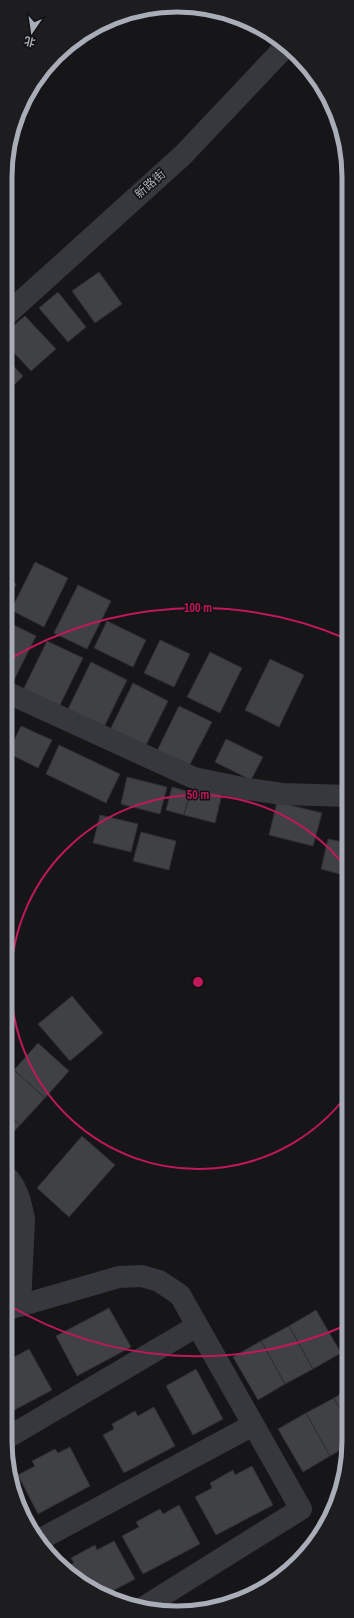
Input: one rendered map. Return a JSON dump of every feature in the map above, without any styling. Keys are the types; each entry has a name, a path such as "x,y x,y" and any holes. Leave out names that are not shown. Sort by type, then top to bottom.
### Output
{"street":[{"name":"新路街","path":"12,309 183,155 282,50"},
{"path":"12,695 194,778 247,789 283,794 342,796"},
{"path":"12,1181 22,1206 24,1219 12,1308 118,1277 142,1276 159,1281 180,1295 300,1509 149,1604"},
{"path":"12,1435 197,1326"},
{"path":"43,1538 253,1425"}],"building":[{"path":"99,272 122,304 95,323 72,291"},
{"path":"58,292 86,327 68,342 39,308"},
{"path":"25,316 56,349 31,371 12,350 12,327"},
{"path":"12,364 23,376 12,387"},
{"path":"35,562 68,578 44,627 12,611"},
{"path":"12,582 16,584 12,592"},
{"path":"78,585 111,601 87,649 54,633"},
{"path":"107,621 146,640 133,667 94,648"},
{"path":"12,624 36,636 12,684"},
{"path":"160,640 190,654 174,687 144,673"},
{"path":"47,641 83,658 59,707 23,690"},
{"path":"210,652 242,668 220,713 187,697"},
{"path":"270,659 304,675 279,727 245,710"},
{"path":"91,662 127,680 103,729 67,711"},
{"path":"133,683 168,701 144,749 109,732"},
{"path":"179,706 212,722 187,770 155,755"},
{"path":"21,726 52,740 38,768 12,755 12,745"},
{"path":"226,739 263,757 251,780 215,762"},
{"path":"59,745 120,774 106,803 46,774"},
{"path":"127,777 167,787 160,814 121,804"},
{"path":"192,786 222,794 215,823 184,815"},
{"path":"172,787 190,792 184,815 166,810"},
{"path":"277,802 322,813 313,846 269,835"},
{"path":"100,815 138,824 131,852 93,843"},
{"path":"141,832 176,841 169,870 133,861"},
{"path":"328,839 342,842 342,875 321,869"},
{"path":"72,996 103,1033 70,1061 38,1024"},
{"path":"38,1043 69,1071 45,1098 14,1070"},
{"path":"14,1070 45,1098 20,1125 12,1118 12,1072"},
{"path":"12,1118 20,1125 12,1134"},
{"path":"82,1136 115,1165 69,1217 37,1188"},
{"path":"109,1308 131,1347 77,1376 56,1336"},
{"path":"316,1310 341,1353 313,1369 289,1326"},
{"path":"289,1326 313,1369 285,1384 261,1341"},
{"path":"261,1341 285,1384 258,1400 233,1357"},
{"path":"29,1349 52,1390 12,1411 12,1358"},
{"path":"196,1369 223,1419 193,1435 166,1386"},
{"path":"342,1393 342,1413 334,1398"},
{"path":"334,1398 342,1413 342,1449 330,1456 306,1413"},
{"path":"154,1407 175,1446 124,1473 103,1435 114,1429 112,1424 135,1411 138,1416"},
{"path":"306,1413 330,1456 303,1472 278,1429"},
{"path":"70,1447 90,1486 38,1514 18,1475 35,1466 32,1461 55,1449 58,1453"},
{"path":"252,1466 273,1505 216,1535 195,1497 212,1488 210,1483 233,1470 235,1475"},
{"path":"179,1505 200,1544 143,1574 122,1536 139,1527 136,1522 160,1509 163,1514"},
{"path":"114,1541 135,1579 111,1592 94,1584 68,1565 74,1563 71,1558 95,1545 97,1550"}]}
